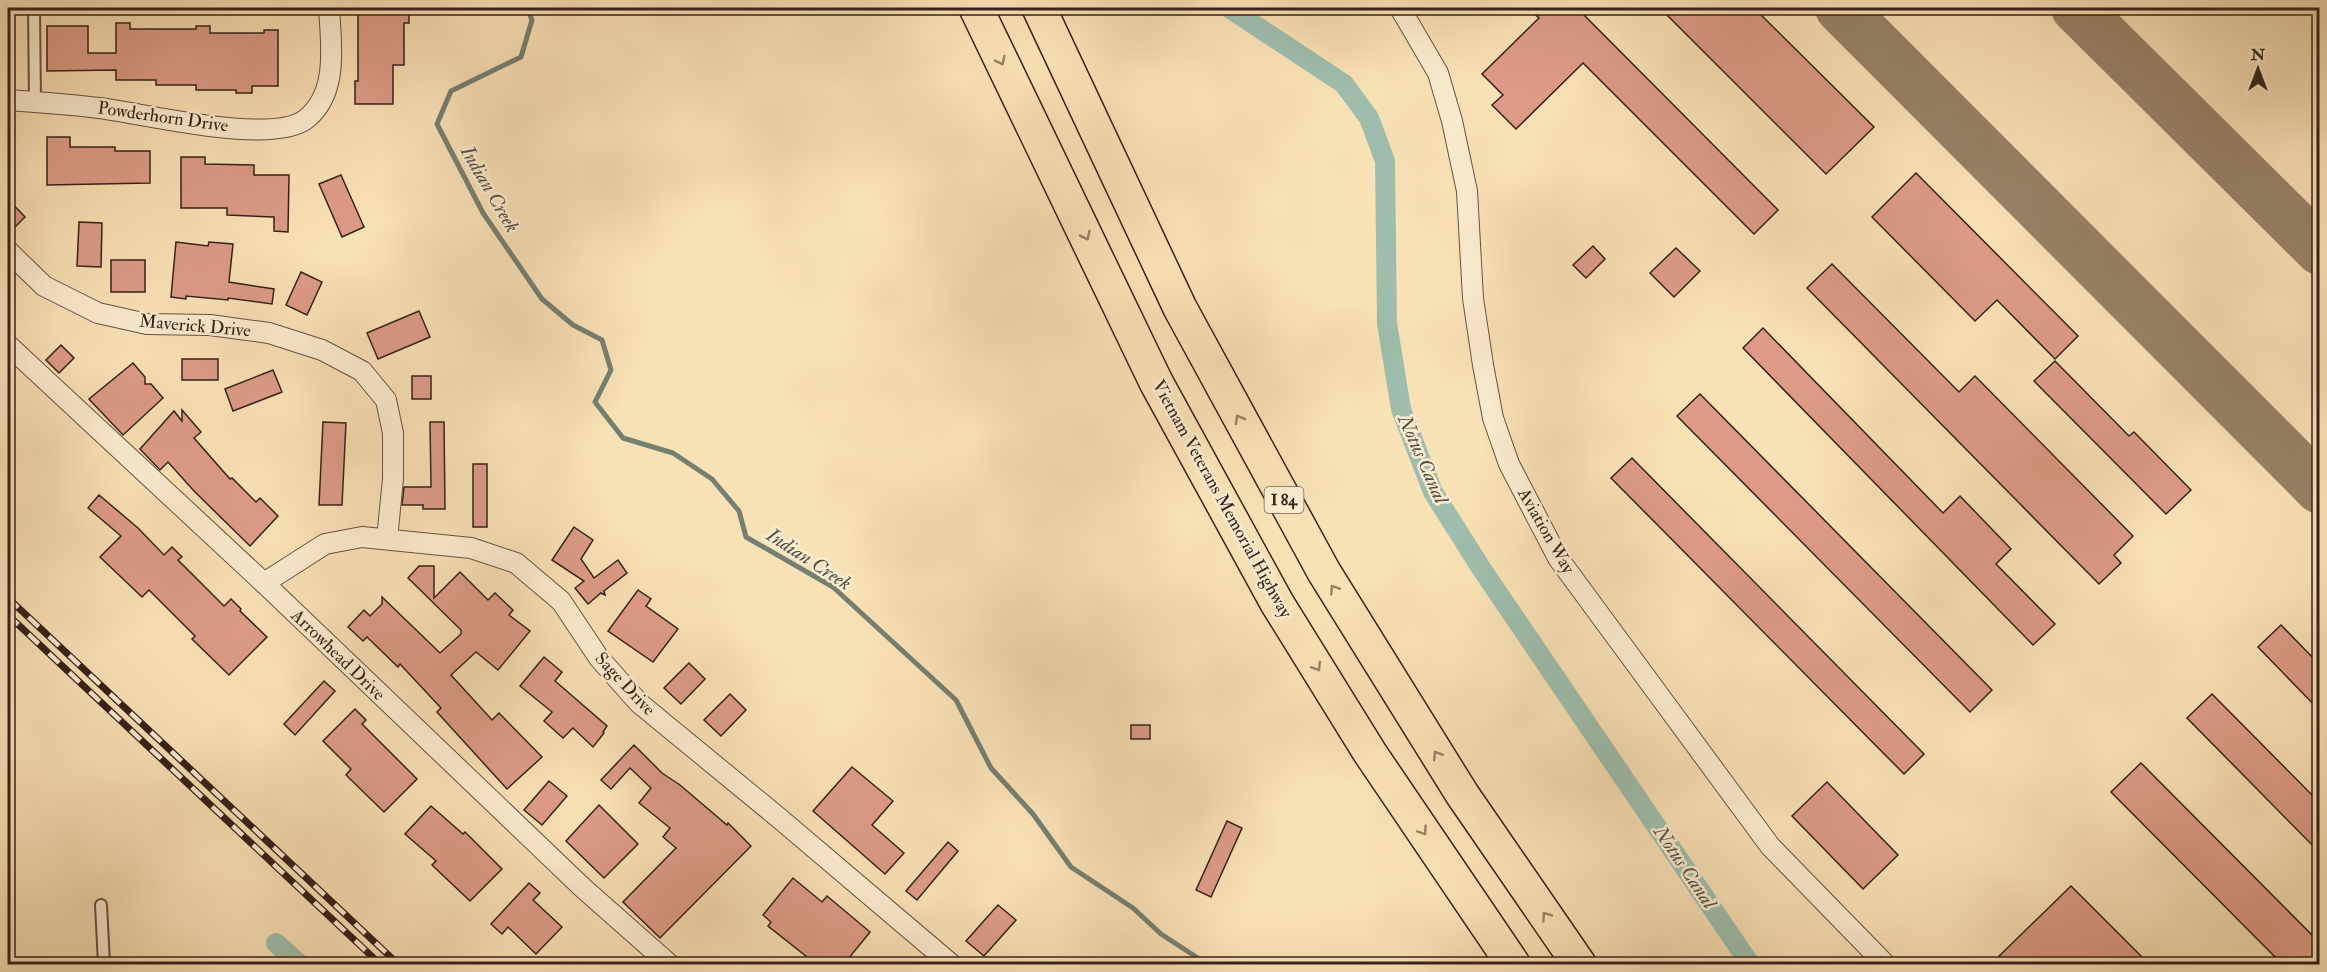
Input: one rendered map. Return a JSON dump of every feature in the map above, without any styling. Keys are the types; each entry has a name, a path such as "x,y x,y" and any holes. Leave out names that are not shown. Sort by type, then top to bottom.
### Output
{"highway":[{"name":"Vietnam Veterans Memorial Highway","path":"976,8 1156,382 1278,603 1370,753 1513,964"},
{"name":"I 84","path":"1039,8 1180,308 1318,562 1462,794 1579,964"}],"street":[{"name":"Powderhorn Drive","path":"8,100 100,108 197,125 280,130 305,120 322,99 332,65 329,8"},
{"name":"Aviation Way","path":"1400,8 1438,73 1452,121 1467,191 1473,298 1483,365 1493,418 1509,464 1558,558 1770,846 1885,964"},
{"name":"Maverick Drive","path":"8,251 44,286 98,313 147,324 210,325 269,333 322,350 362,371 386,400 393,433 393,479 387,539"},
{"name":"Arrowhead Drive","path":"8,345 264,583 574,880 669,964"},
{"name":"Sage Drive","path":"264,583 326,544 362,537 471,548 516,563 561,601 599,658 639,704 779,818 951,964"}],"lane":[{"path":"34,8 35,102"},
{"path":"101,905 104,964"}],"building":[{"path":"358,8 409,8 409,23 404,23 404,65 393,65 393,104 355,104 355,81 358,81"},
{"path":"1528,8 1577,8 1778,210 1754,234 1583,63 1516,129 1492,105 1503,95 1482,74 1539,18"},
{"path":"1660,8 1754,8 1874,127 1826,174"},
{"path":"116,23 130,23 130,29 196,29 196,26 210,26 210,33 264,33 264,30 278,30 278,86 252,86 252,93 236,93 236,90 196,90 196,85 156,85 156,80 116,80 116,70 47,71 47,26 88,26 88,53 116,53"},
{"path":"47,137 70,137 70,147 115,147 115,151 150,151 150,183 47,185"},
{"path":"181,157 205,157 205,164 254,165 254,175 289,175 288,232 274,231 274,217 227,215 227,208 181,208"},
{"path":"1916,173 2078,336 2055,359 1997,300 1975,321 1872,217"},
{"path":"341,175 364,227 342,237 319,184"},
{"path":"8,199 25,217 15,227 8,220"},
{"path":"79,222 102,223 101,267 77,266"},
{"path":"176,242 208,246 209,242 233,244 229,282 274,289 272,304 228,298 228,300 171,297"},
{"path":"1593,246 1605,259 1586,278 1573,265"},
{"path":"1676,248 1700,271 1674,297 1650,273"},
{"path":"111,260 145,260 145,292 111,292"},
{"path":"1832,264 1959,392 1975,376 2133,536 2114,555 2121,563 2099,584 1807,288"},
{"path":"301,272 322,282 307,315 286,305"},
{"path":"419,311 430,337 378,359 367,333"},
{"path":"1763,328 1943,513 1960,496 2011,549 1996,564 2055,624 2033,645 1743,348"},
{"path":"61,345 74,358 59,373 46,360"},
{"path":"182,359 218,359 218,380 182,380"},
{"path":"2055,361 2129,436 2134,432 2191,490 2166,514 2034,381"},
{"path":"133,363 145,377 145,384 151,384 163,398 123,435 89,399"},
{"path":"273,370 282,392 233,411 225,389"},
{"path":"412,376 431,376 431,399 412,399"},
{"path":"1700,394 1992,690 1970,712 1677,416"},
{"path":"182,410 201,432 194,438 230,479 232,478 256,502 260,498 278,516 250,546 168,462 160,470 140,449 174,411 182,421"},
{"path":"323,422 346,423 342,505 319,505"},
{"path":"430,422 444,422 445,509 423,509 423,505 402,505 404,487 431,487"},
{"path":"1632,458 1924,754 1904,774 1611,478"},
{"path":"473,464 487,464 487,527 473,527"},
{"path":"99,495 138,528 164,555 172,547 182,557 178,560 224,606 231,599 267,637 229,675 192,639 195,636 149,590 142,597 100,557 121,536 88,508"},
{"path":"574,527 593,540 581,559 594,578 618,560 627,573 604,591 605,595 601,593 588,604 575,588 584,581 552,560"},
{"path":"419,566 434,566 434,598 460,572 488,600 495,593 513,610 509,615 530,631 498,670 476,652 451,675 492,720 499,713 542,757 507,789 437,712 441,708 400,664 398,667 367,637 363,641 348,627 364,610 370,616 382,604 382,597 440,653 461,634 461,630 408,578"},
{"path":"638,590 651,599 646,606 678,629 653,662 608,631"},
{"path":"2281,625 2319,664 2319,710 2258,647"},
{"path":"544,657 562,672 555,681 607,726 593,747 573,728 563,738 544,721 552,712 520,686"},
{"path":"689,663 705,679 681,704 664,688"},
{"path":"324,681 335,691 295,735 284,724"},
{"path":"730,694 746,710 721,736 704,720"},
{"path":"2212,694 2319,802 2319,852 2187,718"},
{"path":"355,709 366,720 362,724 417,779 384,812 346,775 351,769 323,741"},
{"path":"1131,725 1150,725 1150,739 1131,739"},
{"path":"634,745 662,773 680,785 727,825 728,823 751,846 660,938 623,902 676,848 663,837 670,828 639,803 651,788 630,768 611,789 601,780"},
{"path":"2141,763 2319,942 2319,964 2282,964 2111,792"},
{"path":"852,767 893,801 872,825 904,853 885,874 813,811"},
{"path":"549,781 567,796 542,825 524,810"},
{"path":"1827,782 1898,855 1863,889 1792,816"},
{"path":"599,805 638,844 604,878 566,841"},
{"path":"431,806 463,834 465,832 502,869 470,901 432,865 436,861 405,834"},
{"path":"1227,821 1242,828 1211,897 1196,890"},
{"path":"948,842 958,851 917,900 906,891"},
{"path":"793,878 822,902 827,896 870,932 844,964 816,964 768,926 771,922 763,915"},
{"path":"529,883 540,893 533,900 562,927 536,954 508,927 502,934 491,924"},
{"path":"2071,886 2149,964 1991,964"},
{"path":"998,905 1016,920 984,956 966,941"}],"waterway":[{"name":"Indian Creek","path":"527,8 532,20 521,57 451,91 437,124 483,213 542,299 573,325 602,340 611,370 595,402 623,438 673,453 712,479 739,511 746,537 833,587 956,700 991,768 1033,814 1071,867 1133,908 1161,934 1207,964"},
{"name":"Notus Canal","path":"1229,8 1344,84 1369,118 1385,161 1387,323 1401,409 1433,492 1481,568 1750,964"},
{"path":"276,943 299,964"}],"taxiway":[{"path":"1840,8 2320,489"},
{"path":"2076,8 2320,250"}],"railway":[{"path":"8,598 398,964"},
{"path":"8,615 380,964"}]}
